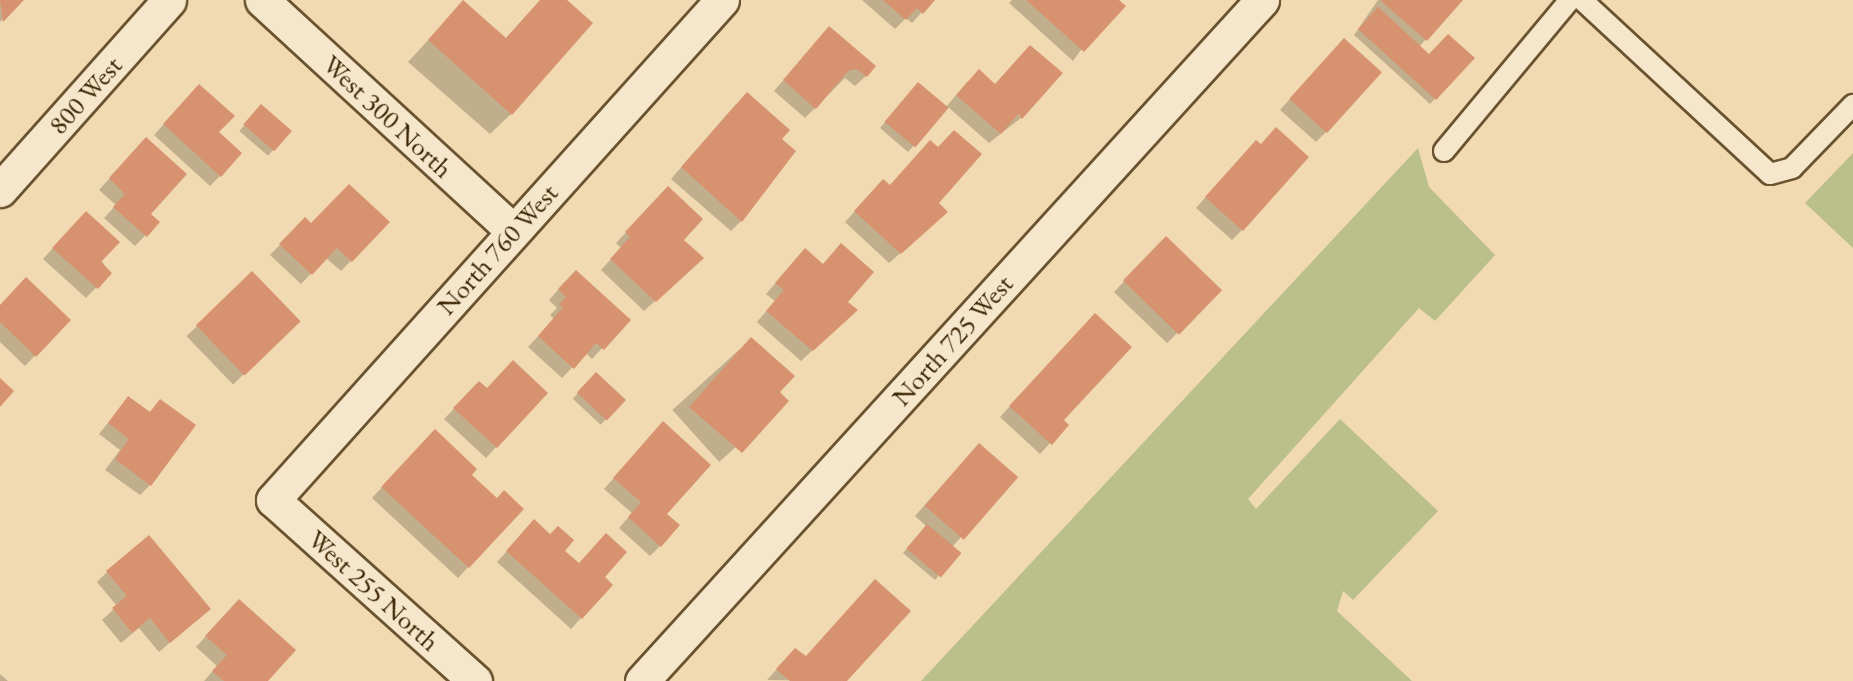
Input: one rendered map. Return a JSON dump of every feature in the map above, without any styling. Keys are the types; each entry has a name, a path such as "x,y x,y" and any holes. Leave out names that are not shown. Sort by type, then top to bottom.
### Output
{"street":[{"name":"800 West","path":"0,190 169,0"},
{"name":"West 300 North","path":"262,0 513,231"},
{"name":"North 760 West","path":"273,500 722,0"},
{"name":"North 725 West","path":"642,681 1262,0"},
{"name":"West 255 North","path":"273,500 475,681"}],"lane":[{"path":"1444,151 1570,0"},
{"path":"1582,0 1770,174 1792,168 1853,105"}],"green space":[{"path":"1418,148 1429,187 1495,255 1435,321 1419,308 1248,499 1256,509 1340,419 1438,511 1353,600 1343,591 1337,611 1412,681 921,681"},
{"path":"1853,153 1853,248 1805,203"}],"building":[{"path":"0,0 24,0 3,22"},
{"path":"463,0 506,38 540,0 567,0 593,23 512,115 428,40"},
{"path":"883,0 935,0 923,14 917,8 906,20"},
{"path":"1026,0 1119,0 1126,6 1084,52"},
{"path":"1380,0 1463,0 1427,41"},
{"path":"1378,7 1429,54 1448,34 1475,58 1436,100 1358,29"},
{"path":"829,26 876,66 867,77 856,69 848,71 816,109 783,80"},
{"path":"1344,38 1382,72 1327,133 1289,99"},
{"path":"1030,45 1063,73 1022,119 1018,114 1001,134 956,95 979,69 995,84"},
{"path":"918,82 949,108 915,148 885,122"},
{"path":"199,84 235,116 219,132 242,153 221,177 163,124"},
{"path":"747,92 790,130 782,139 796,151 742,222 681,167"},
{"path":"261,104 292,131 274,151 243,124"},
{"path":"1276,127 1309,157 1243,231 1205,197 1256,140 1261,144"},
{"path":"954,130 982,154 939,203 948,212 901,254 854,211 883,179 890,185 930,140 938,147"},
{"path":"146,137 187,174 151,214 160,222 147,237 113,207 125,194 109,178"},
{"path":"349,184 390,222 352,262 337,248 312,275 279,244 305,217 311,223"},
{"path":"668,186 703,219 684,240 704,258 656,302 610,259 630,237 625,232"},
{"path":"86,211 120,242 101,262 112,273 98,289 52,248"},
{"path":"1166,236 1222,290 1179,335 1123,281"},
{"path":"841,243 874,272 848,302 858,310 813,351 766,311 784,290 775,283 805,248 823,264"},
{"path":"576,270 631,320 604,350 596,343 574,369 538,336 563,307 559,304 566,297 558,289"},
{"path":"252,271 301,321 245,376 196,325"},
{"path":"26,277 71,320 36,357 0,322 0,305"},
{"path":"1095,313 1132,347 1064,420 1069,425 1052,445 1009,406"},
{"path":"751,337 795,376 780,392 789,401 742,453 689,407"},
{"path":"513,360 548,393 497,448 453,408 479,381 487,388"},
{"path":"596,372 626,400 607,420 577,392"},
{"path":"0,378 14,391 0,407"},
{"path":"128,396 150,412 160,399 196,425 151,486 115,459 129,439 108,423"},
{"path":"663,421 711,465 667,514 680,525 661,547 628,517 641,502 613,478"},
{"path":"435,429 477,469 472,475 497,498 504,490 524,509 469,568 381,487"},
{"path":"979,443 1018,477 964,540 925,506"},
{"path":"534,519 550,534 558,526 574,540 565,551 579,563 606,533 627,552 605,577 613,585 582,619 506,551"},
{"path":"927,524 961,553 941,577 906,549"},
{"path":"149,535 211,609 170,643 150,618 132,633 112,608 127,596 106,571"},
{"path":"875,579 911,611 847,681 790,681 776,669 795,648 806,656"},
{"path":"239,599 296,650 268,681 224,681 212,671 227,655 205,636"}]}
